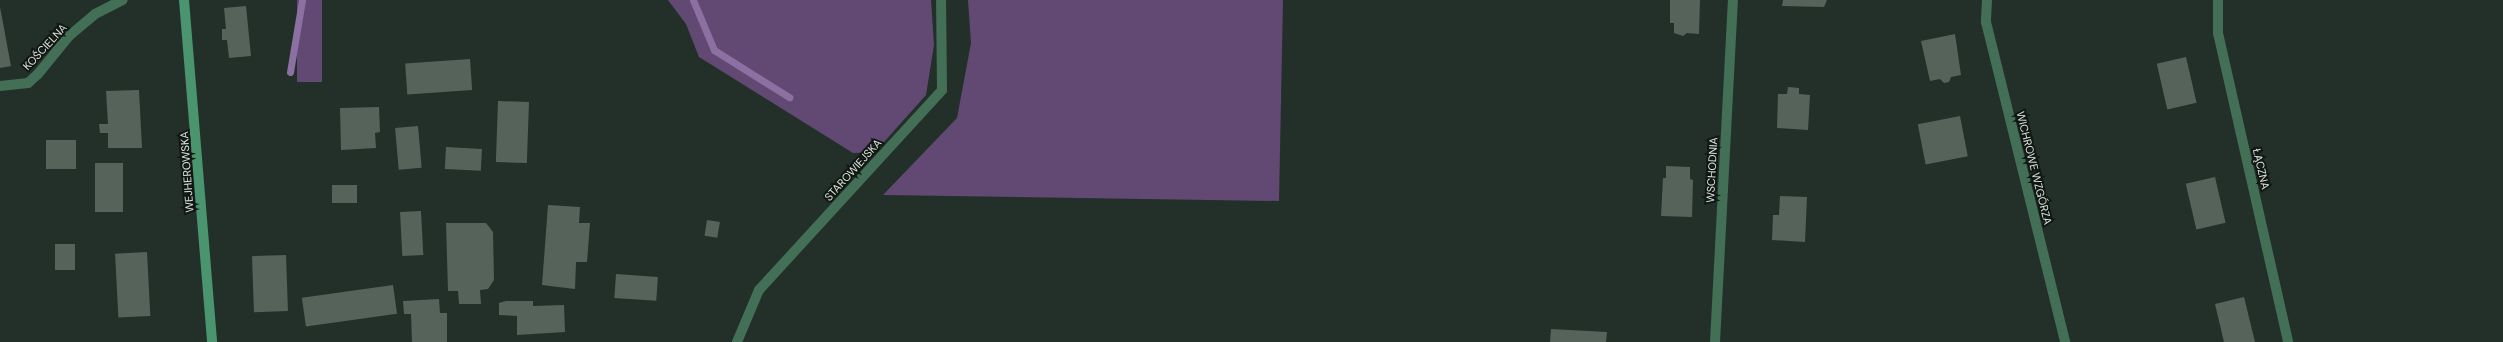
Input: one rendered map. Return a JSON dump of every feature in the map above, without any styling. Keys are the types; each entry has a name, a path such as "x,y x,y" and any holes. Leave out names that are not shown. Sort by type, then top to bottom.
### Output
{"street":[{"name":"KOŚCIELNA","path":"0,86 28,83 38,74 69,36 96,14 123,0"},
{"name":"WEJHEROWSKA","path":"184,0 212,342"},
{"name":"STAROWIEJSKA","path":"737,342 759,290 942,90 941,0"},
{"name":"WSCHODNIA","path":"1715,342 1733,0"},
{"name":"WICHROWE WZGÓRZA","path":"1987,0 1986,22 2065,342"},
{"name":"ŁĄCZNA","path":"2218,0 2218,33 2288,342"}],"shaded area":[{"path":"297,0 322,0 322,82 297,82"},
{"path":"668,0 931,0 934,45 926,95 875,152 853,153 699,57 686,24"},
{"path":"968,0 1283,0 1279,201 883,195 957,118 971,43"}],"building":[{"path":"1670,0 1700,0 1699,34 1687,33 1683,36 1674,33 1674,23 1670,23"},
{"path":"1783,0 1827,0 1824,7 1782,6"},
{"path":"246,6 251,56 229,58 227,40 222,40 222,29 226,29 224,8"},
{"path":"0,7 11,66 0,68"},
{"path":"1955,34 1961,75 1951,77 1949,82 1944,83 1940,79 1930,81 1921,41"},
{"path":"2186,57 2197,103 2167,110 2157,64"},
{"path":"470,59 472,90 407,94 405,64"},
{"path":"1788,87 1799,88 1799,94 1810,95 1808,130 1777,128 1778,94 1787,94"},
{"path":"139,90 142,148 108,148 108,133 100,133 99,124 108,124 106,91"},
{"path":"498,101 529,102 527,163 496,162"},
{"path":"379,107 380,132 375,133 376,148 341,150 340,108"},
{"path":"1960,116 1968,156 1926,164 1918,124"},
{"path":"418,126 422,168 399,170 395,128"},
{"path":"46,140 76,140 76,169 46,169"},
{"path":"446,147 482,149 481,171 445,169"},
{"path":"95,163 123,163 123,212 95,212"},
{"path":"1666,166 1690,167 1690,179 1693,180 1692,217 1661,216 1663,178 1666,178"},
{"path":"2215,177 2226,223 2196,230 2186,184"},
{"path":"332,185 357,185 357,203 332,203"},
{"path":"1780,196 1807,197 1805,242 1772,240 1773,215 1779,215"},
{"path":"548,205 580,207 579,223 590,223 587,262 576,262 575,289 542,285"},
{"path":"421,211 423,255 402,256 400,212"},
{"path":"707,220 720,222 717,238 704,236"},
{"path":"446,223 486,223 493,232 494,280 488,289 480,290 481,304 459,304 458,291 448,291"},
{"path":"55,244 75,244 75,270 55,270"},
{"path":"147,252 150,316 118,318 115,254"},
{"path":"286,255 288,311 254,312 252,256"},
{"path":"616,274 658,277 656,301 614,298"},
{"path":"393,285 397,314 306,327 302,298"},
{"path":"2244,297 2255,342 2224,342 2215,304"},
{"path":"439,299 440,313 447,313 447,342 412,342 411,314 404,314 403,301"},
{"path":"506,301 533,301 533,306 564,305 565,332 517,335 517,316 499,315 499,303"},
{"path":"1551,329 1607,332 1606,342 1550,342"}],"waterway":[{"path":"290,72 302,0"},
{"path":"693,0 714,50 789,97"}]}
